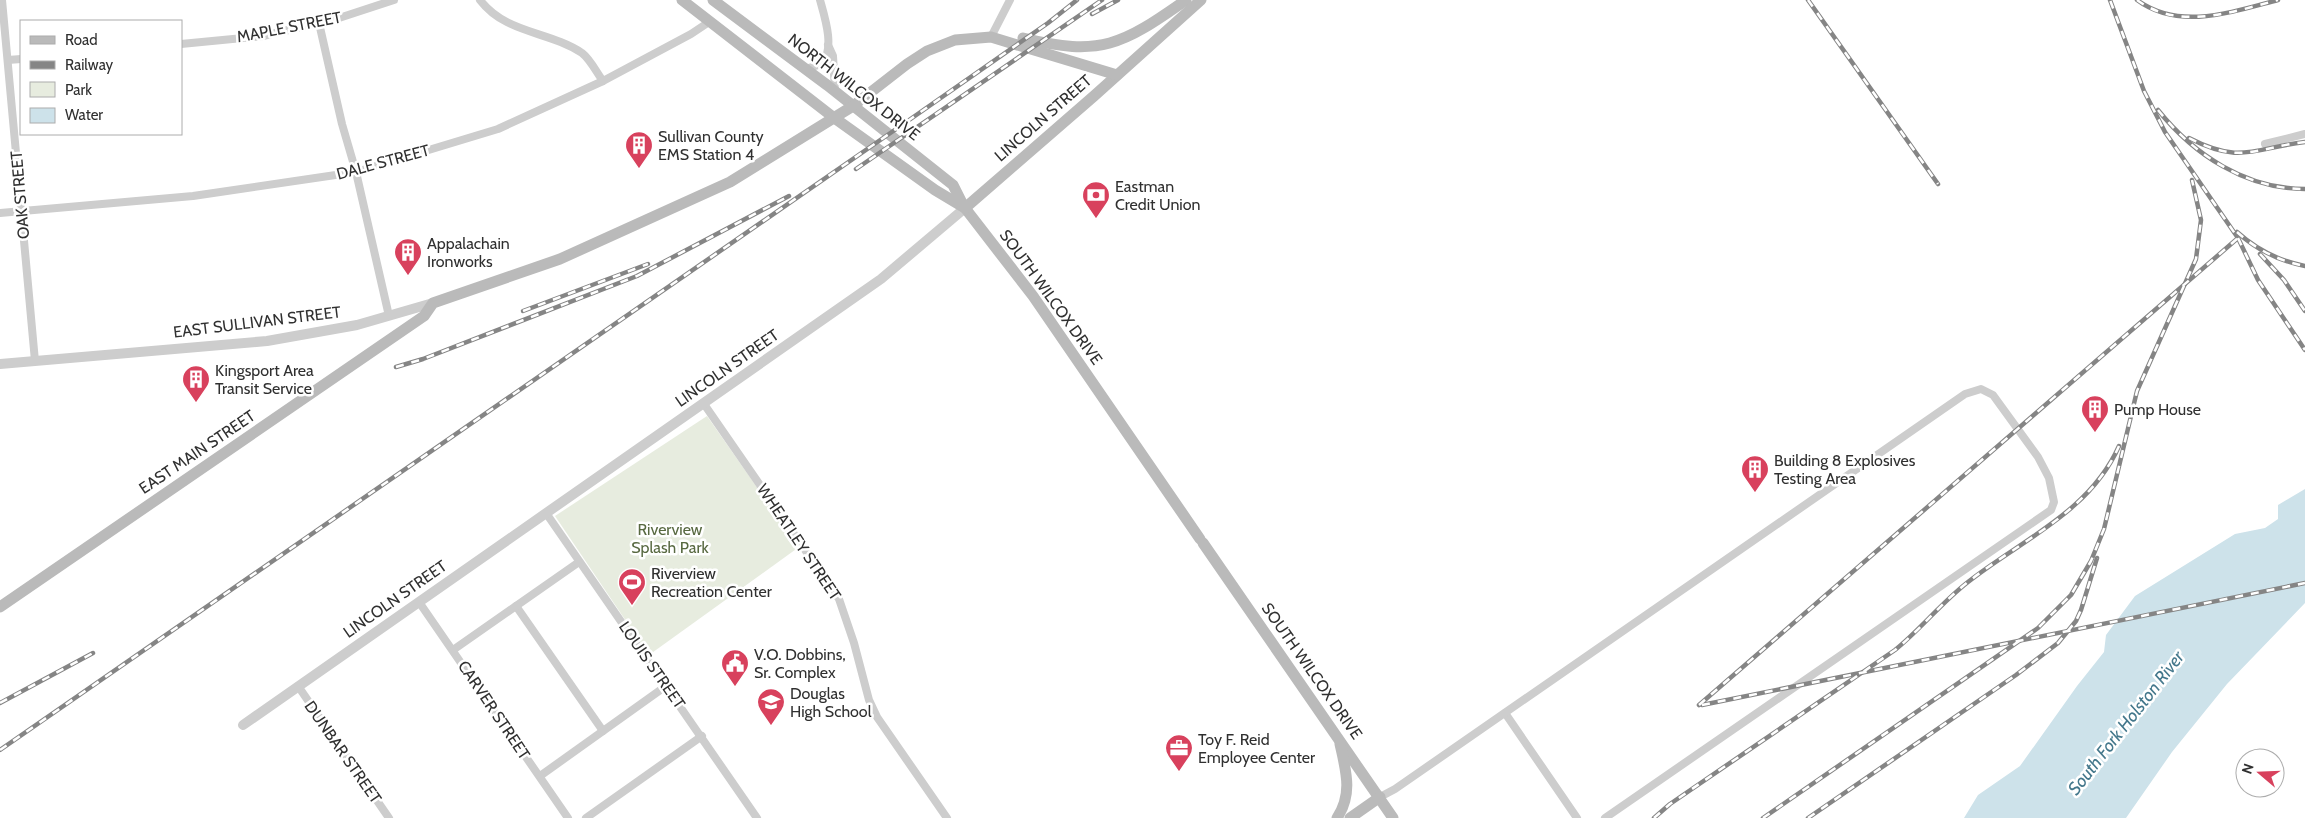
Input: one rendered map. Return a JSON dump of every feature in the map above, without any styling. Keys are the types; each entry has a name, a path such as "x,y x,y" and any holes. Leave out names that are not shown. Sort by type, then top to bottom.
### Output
{"main road":[{"path":"682,0 833,117"},
{"name":"NORTH WILCOX DRIVE","path":"713,0 835,92 953,185 965,208"},
{"name":"EAST SULLIVAN STREET","path":"433,303 560,259 670,211 730,182 853,106 884,80 928,51 955,40 1013,36 1051,45 1078,48 1095,47 1123,39 1145,28 1186,0"},
{"name":"LINCOLN STREET","path":"965,208 1201,0"},
{"path":"709,22 727,11"},
{"path":"991,37 1117,75"},
{"name":"SOUTH WILCOX DRIVE","path":"833,117 935,190 965,208 1033,296 1394,818"},
{"name":"EAST MAIN STREET","path":"0,607 424,316 433,303"},
{"path":"1337,818 1348,798 1348,782 1338,738"},
{"path":"1350,818 1380,797"}],"street":[{"name":"OAK STREET","path":"2,0 35,361"},
{"name":"MAPLE STREET","path":"182,44 263,36 319,23 394,0"},
{"path":"480,0 508,25 552,40 583,54 603,81"},
{"path":"820,0 828,43 833,56 835,92"},
{"path":"991,37 1010,0"},
{"name":"DALE STREET","path":"0,213 193,196 356,172 498,129 603,81 709,22"},
{"path":"319,23 389,316"},
{"path":"805,69 822,64 826,56 828,43"},
{"path":"8,60 20,59"},
{"path":"2265,144 2305,134"},
{"name":"LINCOLN STREET","path":"243,725 881,279 965,208"},
{"name":"EAST SULLIVAN STREET","path":"0,364 267,341 331,331 433,303"},
{"path":"1380,797 1395,789 1505,714 1965,394 1981,389 1993,395 2044,468 2054,502 2051,510 1605,818"},
{"name":"WHEATLEY STREET","path":"704,404 839,599 854,643 869,700 877,717 947,818"},
{"name":"LOUIS STREET","path":"546,513 757,818"},
{"path":"453,650 579,562"},
{"name":"CARVER STREET","path":"419,602 568,818"},
{"path":"516,606 602,732"},
{"name":"DUNBAR STREET","path":"298,686 389,818"},
{"path":"540,776 666,686"},
{"path":"1505,714 1577,818"},
{"path":"586,818 702,736"}],"green space":[{"name":"Riverview Splash Park","path":"707,416 799,547 649,655 555,516"}],"water":[{"name":"South Fork Holston River","path":"2305,489 2305,603 2227,684 2172,752 2126,818 1964,818 1978,795 2020,766 2077,686 2104,652 2106,635 2135,596 2235,534 2265,528 2278,519 2278,505"}],"railway":[{"path":"0,750 912,118 1048,23 1077,0"},
{"path":"856,169 1102,0"},
{"path":"1092,14 1118,0"},
{"path":"1808,0 1938,184"},
{"path":"1699,705 2238,238 2165,132 2144,91 2110,0"},
{"path":"2137,0 2153,9 2170,15 2188,17 2224,13 2278,0"},
{"path":"2158,110 2188,141 2205,155 2223,166 2242,176 2262,183 2305,189"},
{"path":"2189,138 2222,151 2235,153 2305,142"},
{"path":"1763,818 2038,628 2071,595 2091,561 2104,529 2137,391 2196,259 2201,220 2192,180"},
{"path":"396,367 423,359 637,276 789,196"},
{"path":"2237,232 2269,254 2305,266"},
{"path":"2238,238 2258,280 2305,350"},
{"path":"2260,254 2284,280 2305,311"},
{"path":"523,311 648,264"},
{"path":"1654,818 1670,804 1895,650 1968,582 2072,507 2091,489 2106,469 2119,446"},
{"path":"1808,818 2016,675 2058,643 2076,621 2097,558"},
{"path":"1702,705 2305,583"},
{"path":"0,703 93,653"}],"place":[{"name":"Sullivan County EMS Station 4","path":"639,169"},
{"name":"Eastman Credit Union","path":"1096,219"},
{"name":"Appalachain Ironworks","path":"408,276"},
{"name":"Kingsport Area Transit Service","path":"196,403"},
{"name":"Pump House","path":"2095,433"},
{"name":"Building 8 Explosives Testing Area","path":"1755,493"},
{"name":"Riverview Recreation Center","path":"632,606"},
{"name":"V.O. Dobbins, Sr. Complex","path":"735,687"},
{"name":"Douglas High School","path":"771,726"},
{"name":"Toy F. Reid Employee Center","path":"1179,772"}]}
